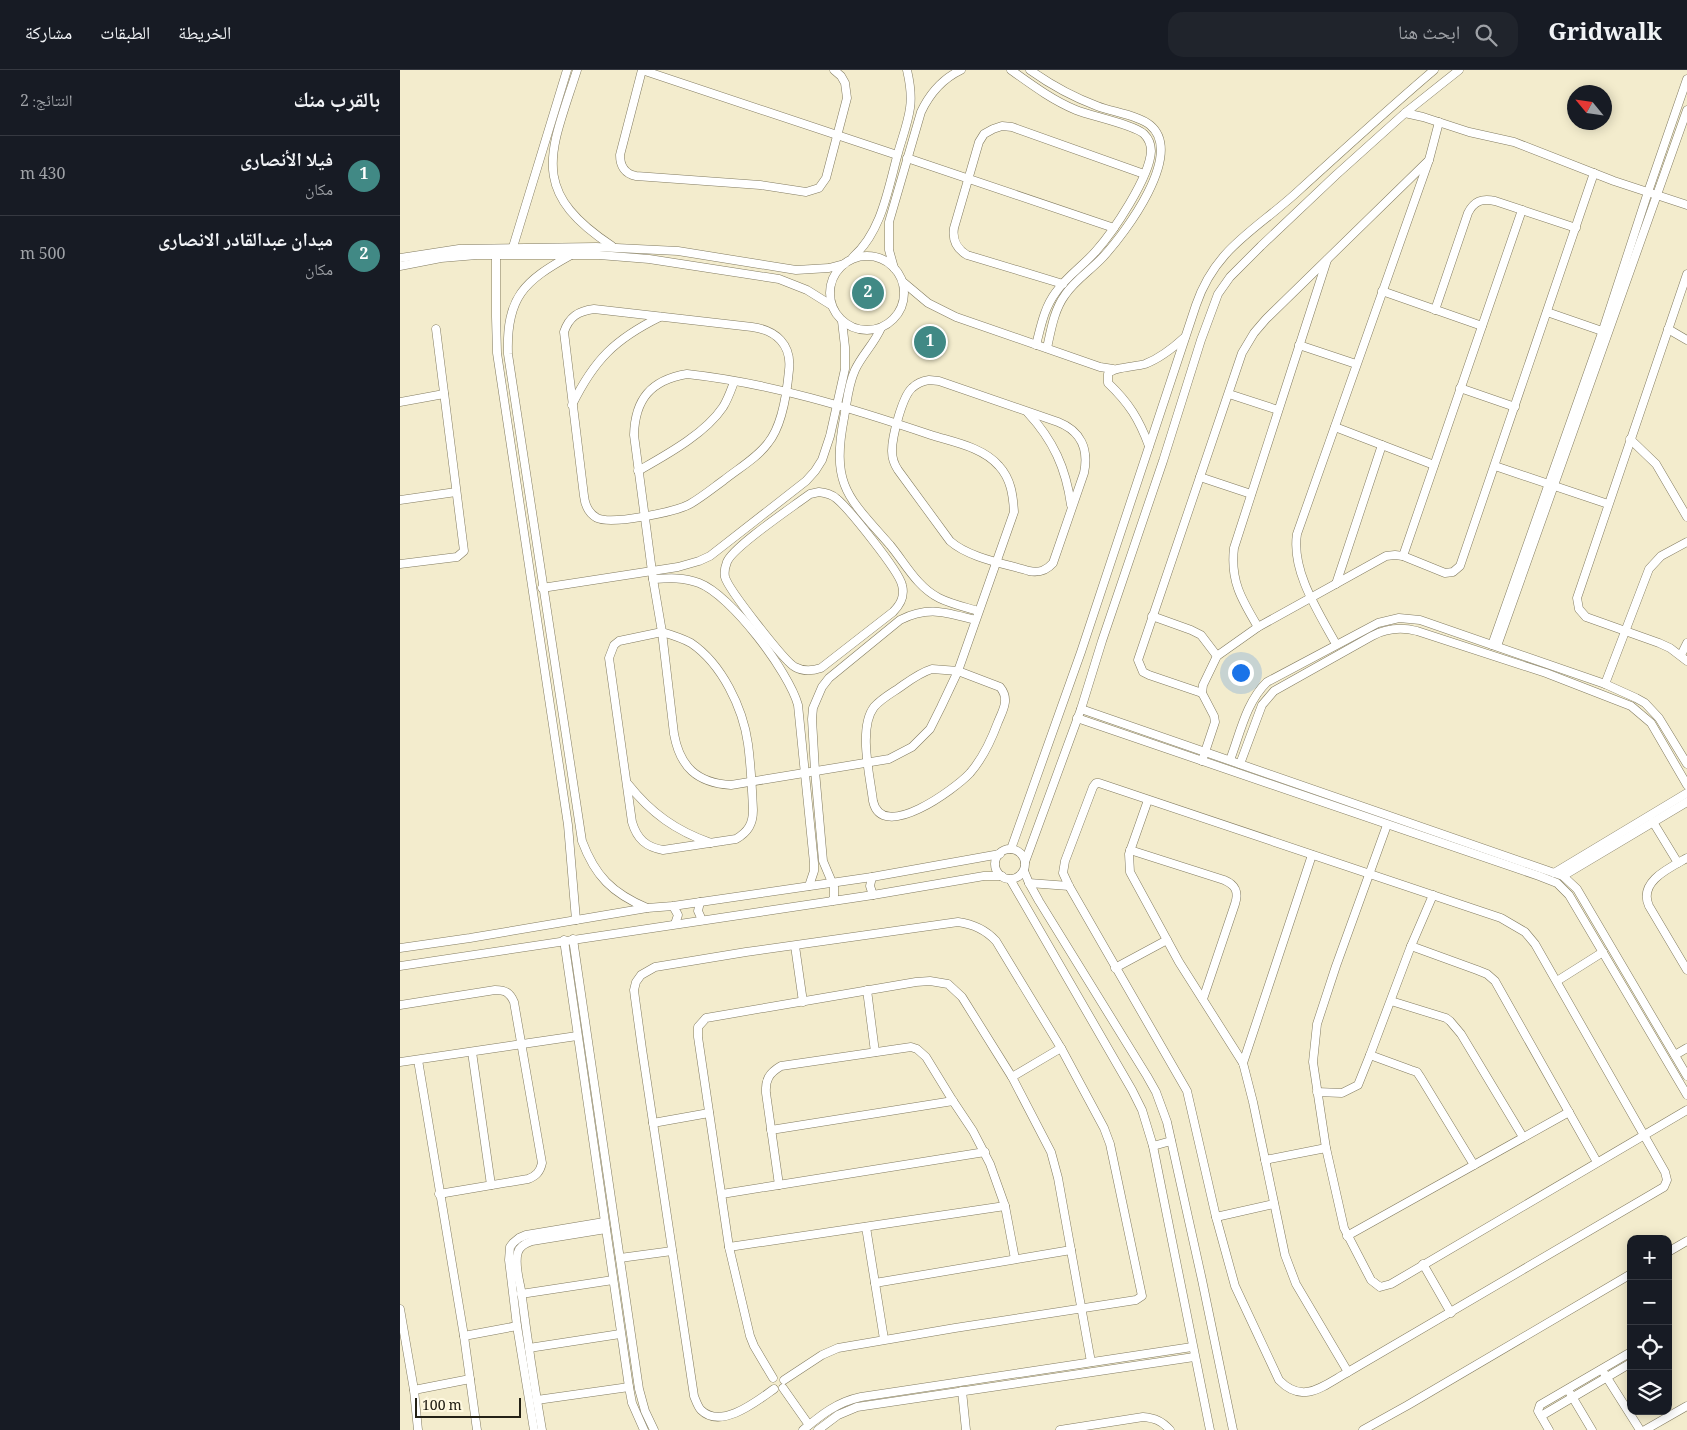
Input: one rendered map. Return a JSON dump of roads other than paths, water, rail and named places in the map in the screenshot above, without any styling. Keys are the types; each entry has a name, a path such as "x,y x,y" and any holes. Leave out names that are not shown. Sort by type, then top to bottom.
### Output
{"street":[{"path":"513,247 567,70"},
{"path":"577,70 555,140 552,160 553,174 561,197 572,214 587,229 614,248"},
{"path":"834,70 843,79 847,93 837,136 824,182 819,188 811,192 760,185 632,175 622,167 620,156 642,70 837,136 897,155"},
{"path":"831,305 830,287 838,270 860,251 873,232 880,214 910,111 911,91 907,70"},
{"path":"961,70 940,83 929,96 921,112 889,222 889,250 894,268 903,282 937,309 1100,367 1113,369 1133,367 1157,359 1168,352 1186,335"},
{"path":"1011,70 1046,95 1068,106 1089,115 1142,132 1149,142 1151,151 1144,174 1114,228 1095,252 1063,284 1047,306 1036,345"},
{"path":"1030,70 1058,89 1085,102 1146,122 1158,134 1162,149 1161,160 1154,179 1132,219 1111,248 1070,289 1060,302 1054,317 1047,348"},
{"path":"1011,850 1088,633 1199,295 1215,266 1229,248 1286,202 1434,70"},
{"path":"400,966 873,895 984,876 1018,877 1024,866 1081,709 1214,303 1222,288 1230,277 1295,214 1405,113 1459,70"},
{"path":"1495,646 1687,79"},
{"path":"1551,485 1687,110"},
{"path":"1405,113 1535,149 1594,173 1687,205"},
{"path":"1336,644 1311,598 1298,563 1297,534 1429,160 1438,122"},
{"path":"1063,284 967,255 960,250 955,242 953,233 975,152 981,138 988,131 1002,126 1012,127 1144,174"},
{"path":"907,158 1114,228"},
{"path":"1202,693 1149,676 1143,672 1138,660 1242,353 1254,333 1327,257 1429,160"},
{"path":"1202,761 1215,722 1214,716 1202,693 1203,685 1217,656 1258,627 1386,556 1403,556 1445,573 1453,572 1460,566 1594,173"},
{"path":"1435,310 1472,205 1487,199 1576,228"},
{"path":"1286,202 1295,214"},
{"path":"1403,556 1522,210"},
{"path":"400,258 459,249 513,247 614,248 686,252 796,270 829,268 863,256 873,256 894,268"},
{"path":"400,266 441,258 496,255 599,255 666,261 779,279 806,290 831,305 842,321 850,327 870,331 881,328 893,320 899,312 903,302 903,282"},
{"path":"496,255 497,353 568,825 576,920"},
{"path":"571,255 537,275 516,302 510,319 508,354 545,587 582,841 589,859 599,875 613,889 629,900 646,908"},
{"path":"1258,627 1237,587 1233,574 1234,548 1327,257"},
{"path":"1687,274 1577,598 1579,609 1586,617 1659,643 1684,658 1687,643"},
{"path":"1382,291 1482,326"},
{"path":"584,310 594,310 764,328 782,341 789,357 787,392 770,442 762,451 690,504 672,512 604,520 589,512 585,504 564,332 567,323 574,315 584,310"},
{"path":"1547,312 1602,331"},
{"path":"572,405 588,375 598,361 616,343 637,328 660,317"},
{"path":"533,589 653,575 689,565 719,550 806,481 815,471 827,448 845,369 846,358 842,321"},
{"path":"881,328 854,372 838,456 842,480 852,501 906,564 916,579 930,593 948,602 978,611"},
{"path":"400,564 453,558 461,555 464,551 436,329"},
{"path":"1668,329 1687,340"},
{"path":"1299,344 1356,364"},
{"path":"1113,369 1108,374 1107,380 1135,414 1149,446"},
{"path":"687,374 787,392 837,404 898,423 987,455 1000,466 1009,480 1014,495 1014,512 958,671 930,730 912,747 889,759 752,782 730,785 716,784 703,780 692,772 683,761 677,748 638,471 634,420 638,406 647,393 658,383 672,377 687,374"},
{"path":"938,381 1026,412 1068,426 1082,441 1086,452 1086,462 1053,563 1048,568 1036,573 956,546 898,470 892,458 898,423 907,393 913,386 921,382 938,381"},
{"path":"638,471 680,446 714,418 730,395 734,382"},
{"path":"1460,388 1515,406"},
{"path":"400,402 444,394"},
{"path":"1228,394 1278,410"},
{"path":"1026,412 1041,427 1053,445 1068,485 1071,507"},
{"path":"1334,427 1434,465"},
{"path":"1630,439 1656,464 1687,516"},
{"path":"1336,584 1382,445"},
{"path":"1495,466 1608,504"},
{"path":"1200,478 1251,494"},
{"path":"837,498 846,491"},
{"path":"400,500 456,492"},
{"path":"820,492 837,498 895,570 902,584 903,591 899,606 893,612 821,668 805,671 790,664 728,584 725,576 727,560 738,548 810,494 820,492"},
{"path":"1605,684 1649,569 1661,556 1687,542"},
{"path":"719,550 727,560"},
{"path":"895,570 906,564"},
{"path":"653,575 688,579 708,587 725,599 786,676 798,705 814,863 814,871 809,886"},
{"path":"1096,608 1099,613 1111,614"},
{"path":"832,901 835,892 833,882 825,869 823,861 815,771 812,714 817,697 829,678 900,620 917,613 936,611 975,620"},
{"path":"893,612 900,620"},
{"path":"1152,616 1200,635 1217,656"},
{"path":"1230,760 1252,700 1267,682 1378,623 1389,619 1410,618 1549,664 1605,684 1636,698 1659,718 1687,764"},
{"path":"1378,623 1381,632"},
{"path":"1240,764 1262,705 1274,691 1381,632 1399,628 1417,631 1546,673 1623,702 1638,711 1651,723 1687,785"},
{"path":"662,632 690,642 702,652 722,677 735,701 748,743 752,782 753,819 750,828 744,835 736,839 663,850 652,848 642,842 635,833 632,822 610,664 610,651 614,645 619,641 662,632"},
{"path":"1088,633 1097,632 1102,641"},
{"path":"1546,673 1549,664"},
{"path":"821,668 829,678"},
{"path":"940,669 958,671 1000,687 1004,692 1006,699 990,743 970,773 957,786 909,813 885,816 878,813 874,808 868,762 866,726 869,716 875,706 883,699 923,672 940,669"},
{"path":"1081,709 1230,760 1503,860 1557,883 1568,895 1583,919 1687,1095"},
{"path":"1077,718 1387,824 1503,860 1563,876 1577,889 1687,1076"},
{"path":"627,783 645,804 673,827 712,843"},
{"path":"1099,783 1148,800 1501,918 1525,932 1535,944 1666,1172 1667,1180 1664,1187 1348,1372 1310,1392 1298,1393 1287,1389 1278,1380 1238,1296 1216,1217 1187,1091 1063,873 1065,861 1094,785 1099,783"},
{"path":"1554,873 1653,822 1677,803 1687,792"},
{"path":"1148,800 1130,850 1128,860 1130,872 1167,940 1243,1063 1285,1255 1296,1284 1348,1372"},
{"path":"1563,876 1588,856 1677,803 1687,802"},
{"path":"1653,822 1678,863"},
{"path":"1387,824 1317,1024 1313,1062 1326,1148 1347,1236 1371,1280 1380,1287 1391,1284 1687,1110"},
{"path":"400,948 646,908 674,906 872,876 1000,854 1011,850 1018,852 1029,883 1147,1076 1162,1106 1234,1429"},
{"path":"1130,850 1224,880 1236,888 1238,896 1202,999"},
{"path":"1000,854 996,866 1006,878 1142,1110 1153,1146 1210,1430"},
{"path":"1243,1063 1312,855"},
{"path":"1687,858 1651,882 1646,894 1649,906 1687,970"},
{"path":"872,876 870,886 873,895"},
{"path":"1029,883 1069,886"},
{"path":"1317,1092 1342,1093 1358,1085 1411,946 1433,895"},
{"path":"700,902 698,911 702,920"},
{"path":"674,906 678,915 675,924"},
{"path":"1583,919 1591,914"},
{"path":"958,922 968,923 988,932 996,940 1061,1048 1108,1136 1142,1292 1139,1299 884,1339 829,1351 780,1386 740,1412 725,1419 716,1419 708,1416 701,1410 692,1387 635,998 634,990 641,975 655,967 958,922"},
{"path":"573,939 639,1390 645,1411 654,1430"},
{"path":"564,940 620,1334 632,1403 644,1430"},
{"path":"1116,968 1167,940"},
{"path":"795,946 803,1002"},
{"path":"1411,946 1478,970 1487,974 1495,981 1597,1162"},
{"path":"1557,982 1603,952"},
{"path":"569,978 579,976"},
{"path":"1090,1362 1058,1178 1053,1159 1012,1077 962,996 948,984 916,982 867,990 706,1018 698,1026 698,1037 729,1247 750,1336 773,1378 778,1376 780,1386 806,1428 830,1409 847,1400 1192,1347"},
{"path":"400,1005 495,990 504,990 511,994 514,1002 542,1163 538,1173 534,1176 439,1194"},
{"path":"867,990 875,1052"},
{"path":"1391,1001 1440,1016 1450,1021 1461,1034 1523,1138"},
{"path":"1649,1028 1657,1023"},
{"path":"400,1062 577,1036"},
{"path":"779,1185 766,1085 768,1077 774,1070 781,1066 911,1047 917,1049 926,1057 985,1152 996,1176 1006,1206 1015,1259"},
{"path":"1012,1077 1061,1048"},
{"path":"1675,1056 1687,1048"},
{"path":"472,1052 491,1185"},
{"path":"1370,1055 1417,1072 1474,1165"},
{"path":"418,1060 464,1336 477,1430"},
{"path":"771,1130 953,1101"},
{"path":"1347,1236 1569,1112"},
{"path":"653,1123 709,1113"},
{"path":"1153,1146 1171,1142"},
{"path":"1265,1160 1326,1148"},
{"path":"722,1194 985,1152"},
{"path":"598,1180 608,1179"},
{"path":"1216,1217 1274,1204"},
{"path":"729,1247 1006,1206"},
{"path":"542,1430 521,1294 517,1253 526,1243 605,1225"},
{"path":"534,1430 517,1326 509,1260 510,1247 526,1235 605,1225"},
{"path":"866,1227 884,1339"},
{"path":"1672,1250 1687,1242"},
{"path":"875,1282 1071,1250"},
{"path":"620,1258 672,1251"},
{"path":"1423,1264 1451,1313"},
{"path":"1363,1430 1408,1406 1627,1276"},
{"path":"521,1294 613,1280"},
{"path":"400,1309 414,1390 418,1430"},
{"path":"464,1336 517,1326"},
{"path":"529,1348 620,1334"},
{"path":"1549,1430 1538,1411 1540,1405 1627,1354"},
{"path":"818,1430 838,1414 866,1405 1194,1357"},
{"path":"1541,1416 1627,1365"},
{"path":"1602,1370 1640,1430"},
{"path":"1030,1371 1032,1381"},
{"path":"414,1390 470,1379"},
{"path":"537,1400 629,1386"},
{"path":"903,1390 904,1400"},
{"path":"1568,1390 1592,1430"},
{"path":"962,1391 966,1430"},
{"path":"1645,1430 1687,1406"},
{"path":"1060,1430 1143,1417 1162,1422 1170,1430"}],"place":[{"name":"ميدان عبدالقادر الانصارى","path":"868,293"},
{"name":"فيلا الأنصارى","path":"930,342"}]}
